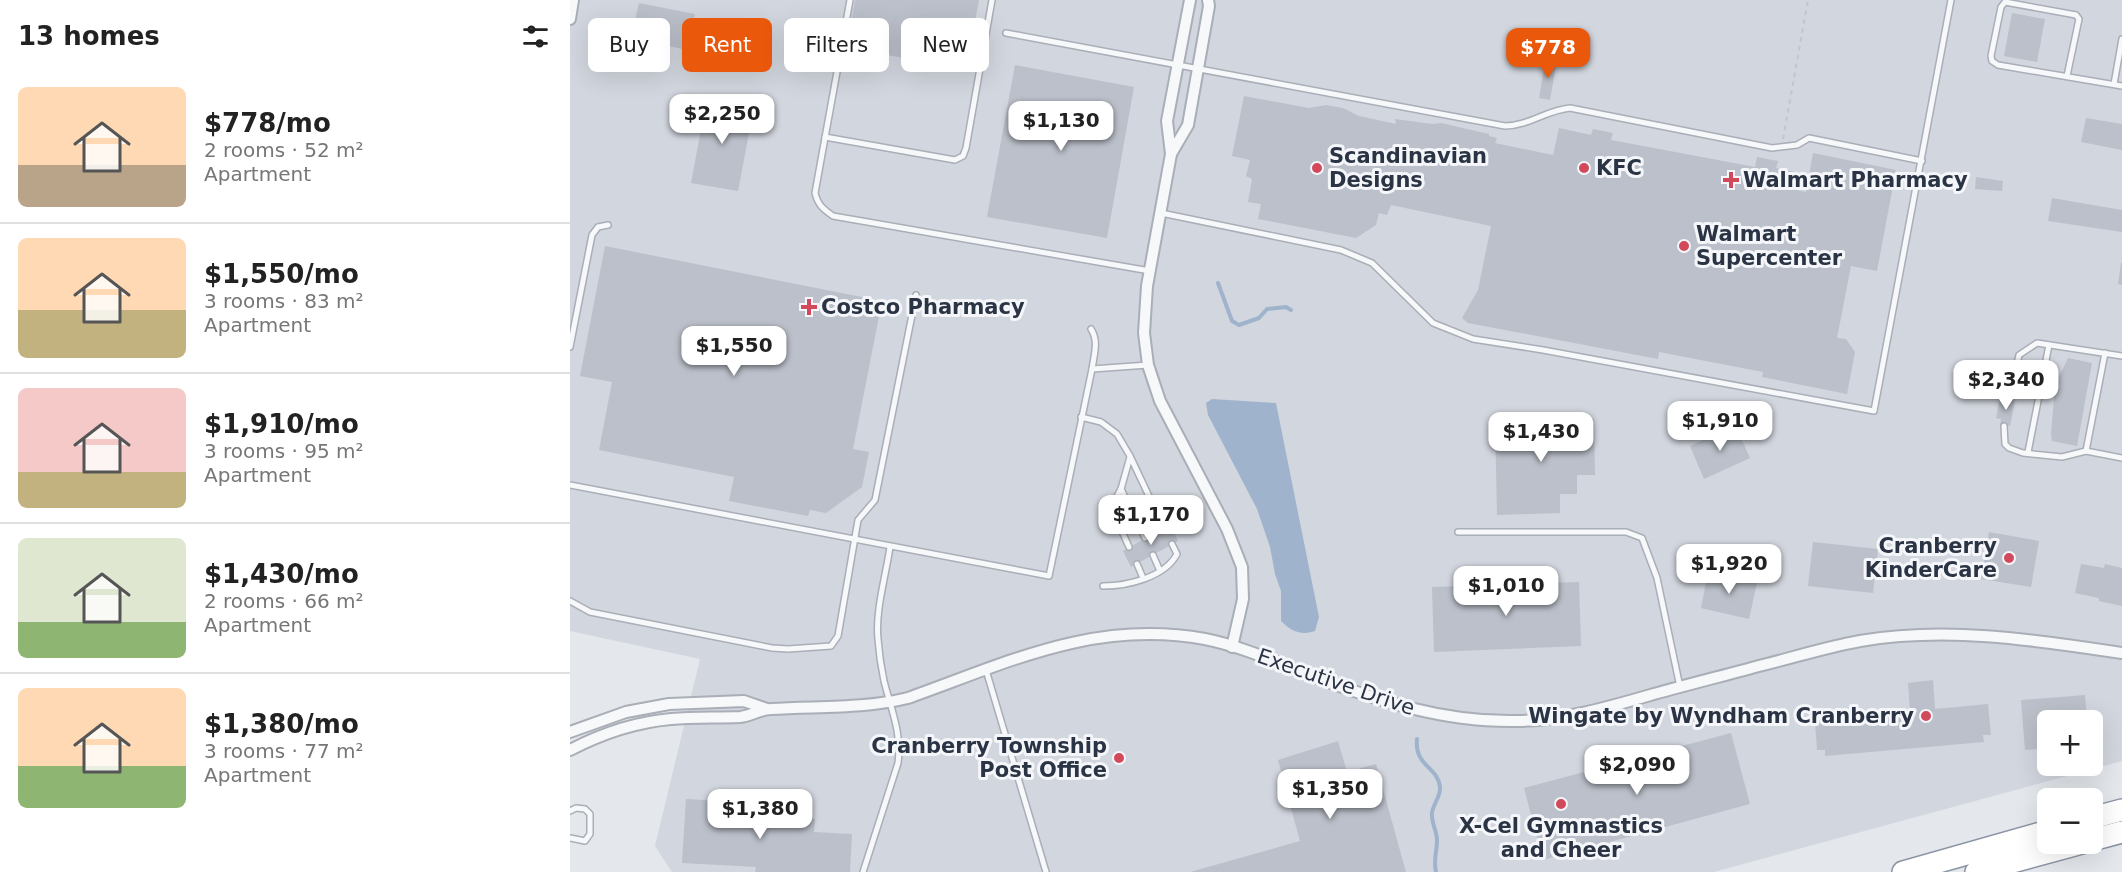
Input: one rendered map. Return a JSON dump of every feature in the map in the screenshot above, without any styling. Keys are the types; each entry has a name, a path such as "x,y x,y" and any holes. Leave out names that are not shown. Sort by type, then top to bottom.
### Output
{"highway":[{"path":"2103,815 2122,810"},
{"path":"2103,837 2122,832"},
{"path":"1903,872 2037,834"},
{"path":"1976,872 2042,854"}],"street":[{"path":"570,19 573,0"},
{"path":"1172,154 1167,121 1190,0"},
{"path":"1209,0 1188,125 1172,154 1150,271 1144,317 1148,365 1167,418 1224,522 1239,556 1244,589 1233,647"},
{"name":"Executive Drive","path":"570,750 622,729 650,722 743,717 768,709 862,707 891,702 909,698 986,669 1059,646 1106,635 1157,634 1206,640 1233,647 1381,701 1420,712 1469,720 1522,721 1573,715 1822,649 1903,636 1958,634 1996,636 2122,653"},
{"name":"Executive Drive","path":"570,732 626,712 669,704 744,701 768,709"}],"lane":[{"path":"850,0 815,193 818,204 833,216 1150,271"},
{"path":"825,137 955,160 963,156 992,0"},
{"path":"1161,213 1341,250 1372,262 1434,323 1473,339 1874,411 1951,0"},
{"path":"2067,76 2079,19 2076,15 2005,2 2001,7 1991,56 1992,61 1998,65 2122,86"},
{"path":"1006,33 1504,126 1526,123 1561,108 1570,108 1772,148 1797,144 1809,138 1922,160"},
{"path":"2114,84 2122,39"},
{"path":"570,347 592,235 598,227 608,225"},
{"path":"570,601 590,612 772,648 826,648 831,646 838,636 858,520 875,500 916,295"},
{"path":"570,485 1050,576 1092,369 1096,344 1091,329"},
{"path":"2009,399 2019,355 2037,343 2122,356"},
{"path":"2028,452 2049,345"},
{"path":"2086,451 2104,353"},
{"path":"1092,369 1148,365"},
{"path":"2015,370 2041,388"},
{"path":"1081,417 1111,428 1122,440 1164,528"},
{"path":"2004,426 2004,438 2009,448 2016,452 2062,457 2086,451 2122,458"},
{"path":"1129,547 1111,507 1121,489 1130,456"},
{"path":"1121,489 1145,538"},
{"path":"1458,532 1626,532 1642,538 1657,578 1680,687"},
{"path":"1103,586 1130,583 1160,571 1172,563 1177,554 1172,544"},
{"path":"863,872 898,763 899,736 884,682 878,638 890,547"},
{"path":"1153,555 1160,571"},
{"path":"1137,564 1143,578"},
{"path":"986,669 1046,872"},
{"path":"570,811 576,808 585,809 590,814 590,834 585,841 570,838"}],"path":[{"path":"1781,147 1808,0"}],"shaded area":[{"path":"570,0 2122,0 2122,761 2103,766 2103,710 2037,710 2037,776 2067,776 1714,872 672,872 655,846 700,659 570,631"}],"water":[{"path":"1212,399 1276,403 1319,617 1315,631 1296,632 1281,621 1281,591 1270,547 1257,509 1208,415 1206,403"}],"building":[{"path":"855,0 979,0 976,18 901,18 901,58 889,55 889,18 852,18"},
{"path":"639,3 695,14 694,18 682,18 682,49 670,46 670,18 636,18"},
{"path":"2012,13 2045,19 2037,62 2004,56"},
{"path":"1546,58 1557,60 1550,100 1539,98"},
{"path":"1015,65 1134,87 1107,238 987,217"},
{"name":"Walmart Supercenter","path":"1244,96 1309,108 1326,105 1343,108 1359,116 1396,124 1395,119 1441,123 1489,134 1497,138 1495,143 1553,155 1559,128 1591,135 1593,129 1613,133 1611,140 1755,167 1757,157 1778,161 1776,168 1795,172 1792,189 1806,192 1813,153 1896,170 1877,271 1851,266 1837,338 1846,339 1855,352 1847,394 1762,377 1763,372 1659,352 1658,359 1468,323 1462,318 1478,290 1491,226 1391,205 1387,215 1379,213 1376,225 1356,238 1258,219 1261,204 1248,202 1252,179 1246,176 1250,160 1232,156"},
{"path":"719,97 723,101 754,107 738,191 691,183 704,114 701,109"},
{"path":"2086,118 2122,124 2122,150 2081,142"},
{"path":"1976,177 2003,181 2002,191 1975,189"},
{"path":"2052,198 2122,210 2122,232 2048,221"},
{"path":"605,246 882,301 853,449 869,452 862,487 826,513 810,510 808,516 729,501 734,477 599,450 612,382 580,376"},
{"path":"2122,263 2122,285 2118,284"},
{"path":"2068,358 2092,363 2077,446 2052,441 2051,433 2054,399 2059,377"},
{"path":"2000,398 2015,400 2010,426 2000,425 2001,419 1996,418"},
{"path":"1594,419 1595,475 1577,475 1577,494 1560,494 1560,513 1497,515 1495,422"},
{"path":"1735,425 1750,458 1704,479 1690,446"},
{"path":"1170,524 1178,541 1131,567 1123,551"},
{"path":"1989,532 2039,541 2031,587 1981,579"},
{"path":"1813,542 1878,549 1873,593 1808,586"},
{"path":"2081,564 2104,568 2105,564 2122,568 2122,606 2075,593"},
{"path":"1708,572 1757,583 1749,619 1701,608"},
{"path":"1579,582 1581,646 1434,652 1432,587"},
{"name":"Wingate by Wyndham Cranberry","path":"1933,680 1935,709 1988,704 1991,735 1983,735 1984,742 1825,756 1825,750 1817,750 1815,721 1910,711 1908,683"},
{"path":"2085,695 2086,710 2037,710 2037,749 2025,750 2021,700"},
{"path":"1731,733 1750,804 1543,860 1524,788"},
{"path":"1338,741 1347,772 1376,764 1406,872 1190,872 1300,841 1278,760"},
{"path":"686,799 760,803 759,816 815,819 814,832 852,834 850,872 755,872 756,867 682,863"}],"waterway":[{"path":"1218,283 1232,321 1239,325 1259,318 1267,309 1286,307 1291,310"},
{"path":"1417,739 1419,755 1435,775 1440,787 1432,813 1437,840 1436,872"}],"place":[{"name":"Scandinavian Designs","path":"1317,168"},
{"name":"KFC","path":"1584,168"},
{"name":"Walmart Pharmacy","path":"1731,180"},
{"name":"Walmart Supercenter","path":"1684,246"},
{"name":"Costco Pharmacy","path":"809,307"},
{"name":"Cranberry KinderCare","path":"2009,558"},
{"name":"Wingate by Wyndham Cranberry","path":"1926,716"},
{"name":"Cranberry Township Post Office","path":"1119,758"},
{"name":"X-Cel Gymnastics and Cheer","path":"1561,804"}]}
